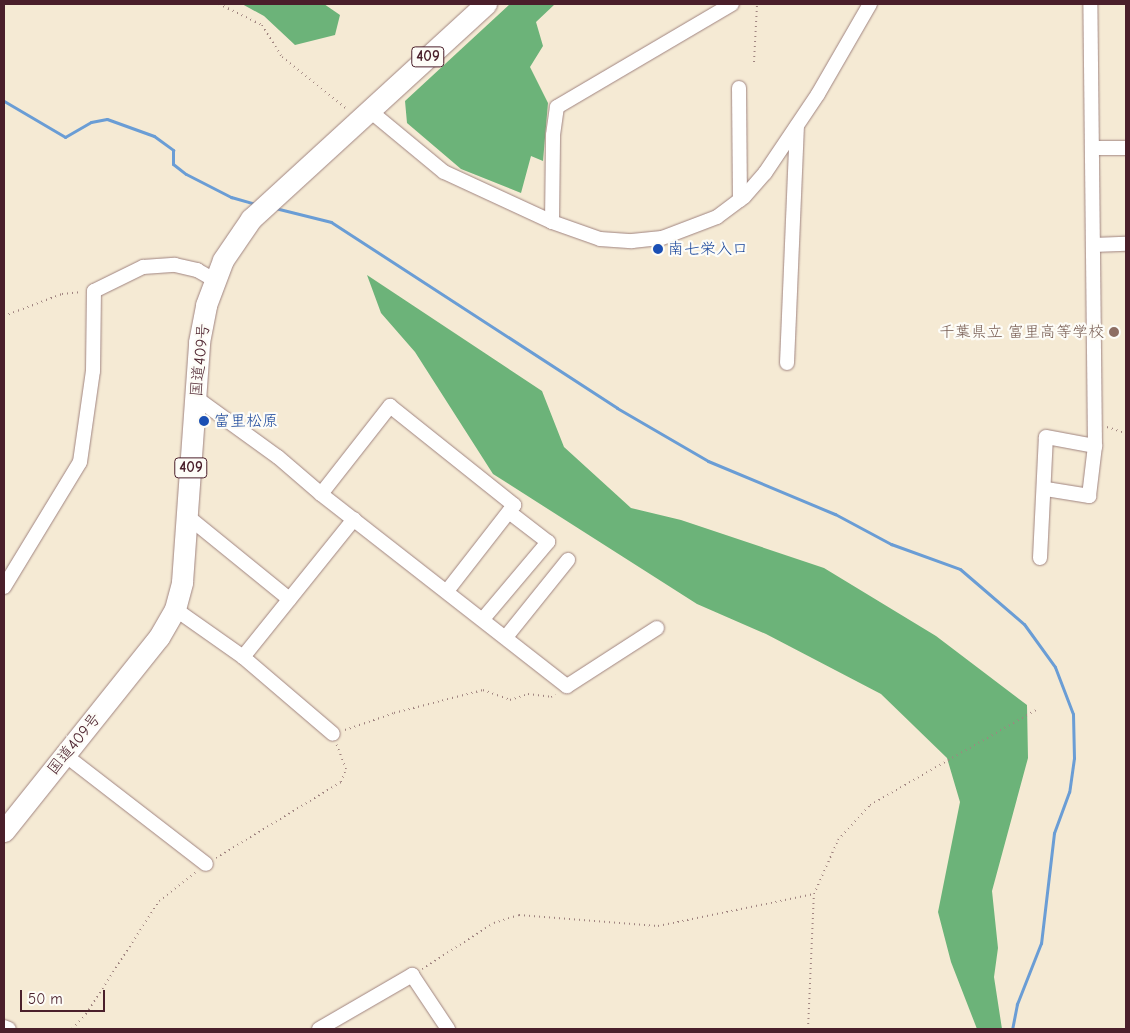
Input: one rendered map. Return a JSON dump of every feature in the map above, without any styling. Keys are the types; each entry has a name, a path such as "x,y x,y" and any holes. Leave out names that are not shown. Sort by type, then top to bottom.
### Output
{"highway":[{"name":"国道409号","path":"4,831 159,637 175,609 182,582 199,342 214,280 223,260 251,219 486,4"}],"street":[{"path":"552,222 553,135 558,106 732,4"},
{"path":"365,115 444,172 552,222 600,239 632,241 662,238 717,217 740,200 765,173 797,125 870,4"},
{"path":"1046,489 1089,496 1097,424 1090,4"},
{"path":"739,88 740,200"},
{"path":"787,363 797,125"},
{"path":"1092,148 1126,148"},
{"path":"1093,245 1126,244"},
{"path":"4,587 80,462 93,371 94,290 142,267 175,265 197,270 214,280"},
{"path":"195,397 278,457 321,494 448,591 567,686 657,628"},
{"path":"321,494 390,406 514,505 448,591"},
{"path":"1040,558 1046,489 1046,437 1095,446"},
{"path":"483,619 548,542 509,512"},
{"path":"187,516 289,599"},
{"path":"243,657 354,519"},
{"path":"506,637 568,560"},
{"path":"175,609 243,657 333,734"},
{"path":"65,755 206,864"},
{"path":"319,1029 412,975 448,1029"},
{"path":"4,1027 9,1029"}],"path":[{"path":"219,4 262,25 282,57 365,115"},
{"path":"754,62 757,4"},
{"path":"4,316 62,294 94,290"},
{"path":"1097,424 1126,433"},
{"path":"72,1029 86,1014 158,901 206,864 341,782 346,769 333,734 394,713 483,690 510,700 528,694 551,697 567,686"},
{"path":"808,1029 814,894 838,840 870,805 1036,710"},
{"path":"412,975 494,923 519,915 658,926 814,894"}],"green space":[{"path":"242,4 324,4 340,15 335,35 295,45 264,16"},
{"path":"510,4 555,4 536,22 543,46 530,67 548,103 543,161 531,156 521,193 461,169 407,123 405,101"},
{"path":"367,275 542,391 564,447 631,508 681,520 824,568 936,636 1027,705 1028,758 992,891 998,948 994,977 1002,1029 977,1029 951,962 938,912 960,802 947,758 881,694 766,634 697,604 493,474 415,352 381,313"}],"waterway":[{"path":"4,101 65,137 91,122 107,119 154,136 173,150 173,164 186,174 231,197 256,204"},
{"path":"275,208 331,222 617,408 708,461 835,514 891,544 960,569 1024,624 1055,667 1073,714 1074,758 1069,792 1054,833 1041,943 1017,1004 1012,1029"}],"place":[{"name":"南七栄入口","path":"658,249"},
{"name":"千葉県立 富里高等学校","path":"1114,332"},
{"name":"富里松原","path":"204,421"}]}
